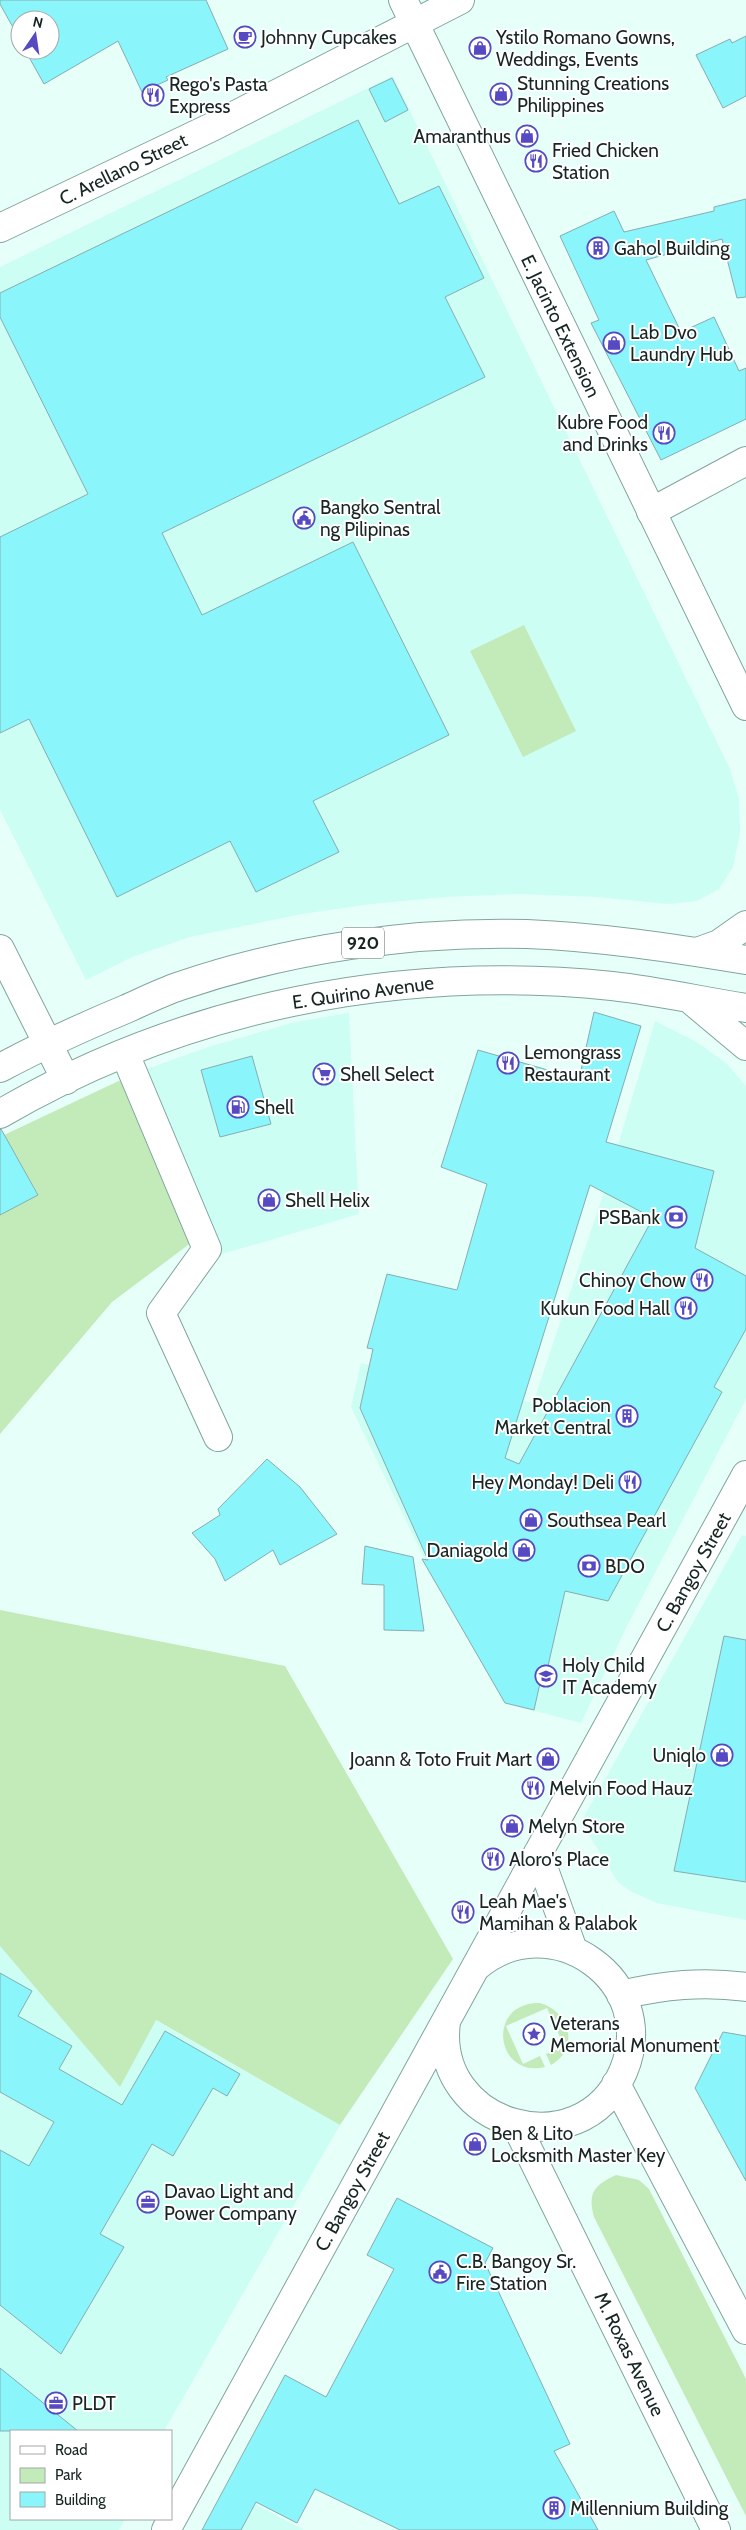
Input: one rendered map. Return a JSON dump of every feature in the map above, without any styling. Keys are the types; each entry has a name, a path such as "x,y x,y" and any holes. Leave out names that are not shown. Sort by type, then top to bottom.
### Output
{"main road":[{"name":"C. Arellano Street","path":"0,228 214,126 409,12 460,0"},
{"name":"E. Jacinto Extension","path":"409,12 746,706"},
{"path":"651,512 746,461"},
{"path":"697,952 719,944 746,925"},
{"name":"920","path":"0,1068 47,1042 179,987 242,968 351,945 449,935 526,934 616,940 746,960"},
{"path":"0,949 66,1080"},
{"name":"E. Quirino Avenue","path":"0,1114 66,1080 125,1054 197,1026 286,1002 356,990 442,980 546,982 613,986 746,1008"},
{"path":"690,999 746,1046"},
{"path":"125,1054 207,1249 161,1313 218,1437"},
{"name":"C. Bangoy Street","path":"172,2519 746,1475"},
{"path":"538,1852 573,1950"},
{"path":"446,2020 446,2048 450,2065 458,2082 469,2097 483,2109 516,2125 545,2127 572,2121 597,2106 616,2084 623,2071 630,2040 630,2025 621,1995 596,1964 573,1950 539,1942 521,1944 488,1956 475,1968"},
{"path":"621,1995 675,1984 702,1983 746,1987"},
{"path":"616,2084 746,2330"},
{"name":"M. Roxas Avenue","path":"516,2125 716,2530"}],"shaded area":[{"name":"Bangko Sentral ng Pilipinas","path":"393,76 730,769 739,799 740,833 733,867 719,889 697,901 668,904 596,897 519,894 446,897 371,904 302,914 190,937 132,957 86,980 0,810 0,267"},
{"path":"349,1013 359,1214 222,1254 144,1070 208,1047 295,1022"},
{"path":"655,1021 695,1041 726,1063 746,1086 746,1399 626,1628 581,1723 505,1703 436,1583 351,1407 361,1363 533,1403 604,1192"},
{"path":"742,1535 746,1536 746,1920 657,1903 630,1891 618,1882 581,1822"},
{"name":"Davao Light and Power Company","path":"0,1946 120,2086 155,2020 340,2125 165,2430 10,2430 10,2520 124,2520 119,2530 0,2530"},
{"path":"255,2504 304,2530 241,2530"}],"green space":[{"path":"524,625 576,731 523,757 470,651"},
{"path":"125,1078 192,1242 112,1302 0,1434 0,1215 38,1194 4,1135"},
{"path":"0,1610 285,1666 453,1959 340,2125 156,2020 120,2087 0,1946"},
{"path":"539,2003 558,2013 568,2030 568,2040 566,2049 560,2058 551,2065 546,2054 564,2046 547,2008 506,2026 523,2064 540,2056 545,2067 528,2068 516,2062 507,2052 503,2040 504,2026 510,2015 522,2006"},
{"path":"616,2175 639,2180 649,2189 746,2379 746,2516 594,2217 592,2195 594,2190 603,2182"}],"building":[{"path":"0,0 206,0 228,49 166,77 168,80 142,92 118,41 44,84 31,60 60,60 60,10 10,10 10,22 0,4"},
{"path":"746,36 746,96 723,108 696,55 730,39 732,43"},
{"path":"392,78 408,110 385,122 369,89"},
{"path":"358,120 399,204 439,186 484,278 445,297 485,377 162,533 202,615 353,542 449,735 313,801 339,852 256,892 230,841 117,897 29,719 0,733 0,537 88,494 0,317 0,293"},
{"path":"746,199 746,297 737,298 722,239 646,260 681,332 714,317 739,371 746,368 746,419 661,460 591,323 599,320 560,236 614,211 624,232 714,211 714,207"},
{"path":"594,1012 641,1026 606,1142 714,1171 695,1248 746,1276 746,1329 714,1387 722,1392 608,1601 565,1591 548,1666 544,1665 534,1710 505,1703 422,1559 428,1560 360,1408 373,1349 367,1348 387,1274 457,1290 487,1184 441,1167 478,1050 579,1079","holes":["590,1185 653,1218 519,1464 505,1458"]},
{"name":"Shell","path":"252,1056 271,1124 220,1137 201,1070"},
{"path":"0,1130 38,1195 0,1215"},
{"path":"267,1459 300,1487 337,1534 280,1565 273,1550 225,1581 215,1559 192,1533 220,1515 218,1509"},
{"path":"365,1546 413,1557 424,1631 384,1630 384,1585 362,1584"},
{"name":"Uniqlo","path":"724,1636 746,1640 746,1882 674,1871"},
{"path":"0,1973 32,1991 18,2016 72,2046 59,2069 122,2105 165,2031 240,2074 227,2096 213,2088 173,2156 152,2144 100,2234 124,2247 61,2354 0,2305 0,2150 29,2166 54,2122 0,2092"},
{"path":"723,2032 746,2036 746,2181 695,2088"},
{"path":"397,2198 493,2248 485,2263 570,2444 554,2451 598,2530 400,2530 315,2489 297,2523 256,2502 241,2530 202,2530 285,2375 326,2397 394,2269 367,2255"},
{"path":"0,2368 77,2430 10,2430 0,2431"}],"place":[{"name":"Johnny Cupcakes","path":"245,37"},
{"name":"Ystilo Romano Gowns, Weddings, Events","path":"480,48"},
{"name":"Stunning Creations Philippines","path":"501,94"},
{"name":"Rego's Pasta Express","path":"153,95"},
{"name":"Amaranthus","path":"527,136"},
{"name":"Fried Chicken Station","path":"536,161"},
{"name":"Gahol Building","path":"598,248"},
{"name":"Lab Dvo Laundry Hub","path":"614,343"},
{"name":"Kubre Food and Drinks","path":"664,433"},
{"name":"Bangko Sentral ng Pilipinas","path":"304,518"},
{"name":"Lemongrass Restaurant","path":"508,1063"},
{"name":"Shell Select","path":"324,1074"},
{"name":"Shell","path":"238,1107"},
{"name":"Shell Helix","path":"269,1200"},
{"name":"PSBank","path":"676,1217"},
{"name":"Chinoy Chow","path":"702,1280"},
{"name":"Kukun Food Hall","path":"686,1308"},
{"name":"Poblacion Market Central","path":"627,1416"},
{"name":"Hey Monday! Deli","path":"630,1482"},
{"name":"Southsea Pearl","path":"531,1520"},
{"name":"Daniagold","path":"524,1550"},
{"name":"BDO","path":"589,1566"},
{"name":"Holy Child IT Academy","path":"546,1676"},
{"name":"Uniqlo","path":"722,1755"},
{"name":"Joann & Toto Fruit Mart","path":"548,1759"},
{"name":"Melvin Food Hauz","path":"533,1788"},
{"name":"Melyn Store","path":"512,1826"},
{"name":"Aloro's Place","path":"493,1859"},
{"name":"Leah Mae's Mamihan & Palabok","path":"463,1912"},
{"name":"Veterans Memorial Monument","path":"534,2034"},
{"name":"Ben & Lito Locksmith Master Key","path":"475,2144"},
{"name":"Davao Light and Power Company","path":"148,2202"},
{"name":"C.B. Bangoy Sr. Fire Station","path":"440,2272"},
{"name":"PLDT","path":"56,2403"},
{"name":"Millennium Building","path":"554,2508"}]}
